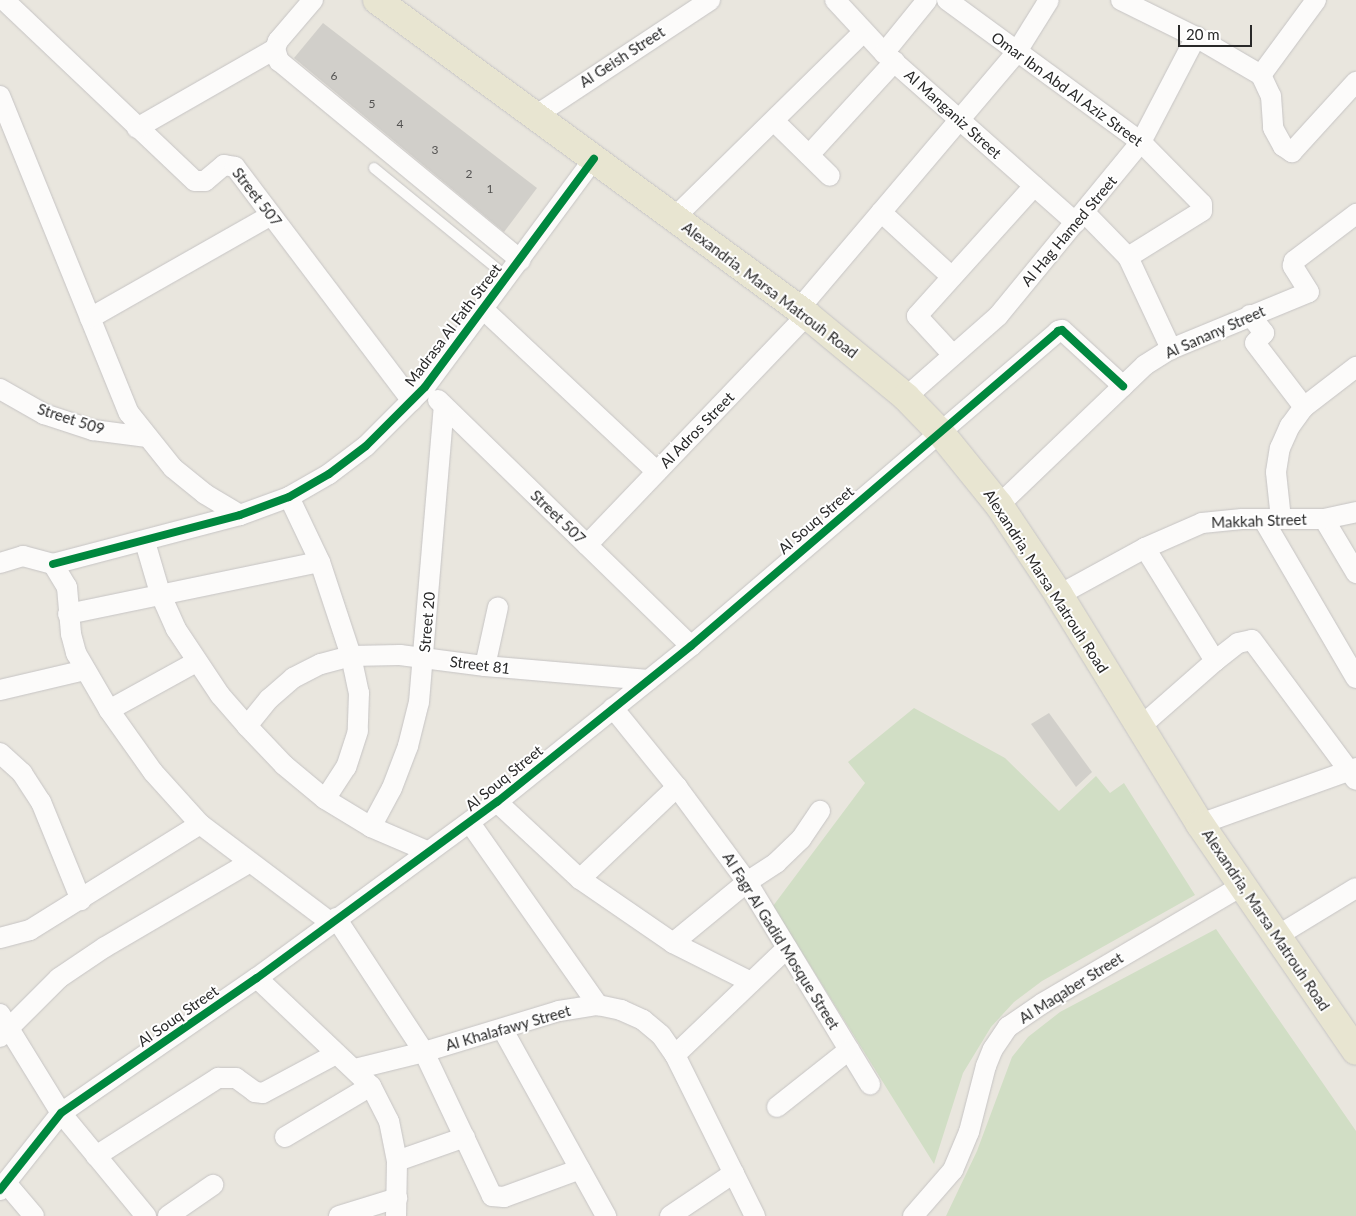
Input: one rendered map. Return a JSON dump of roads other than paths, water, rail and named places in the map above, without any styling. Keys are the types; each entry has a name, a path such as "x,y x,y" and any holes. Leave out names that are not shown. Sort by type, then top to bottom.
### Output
{"main road":[{"name":"Alexandria, Marsa Matrouh Road","path":"377,0 803,312 906,397 939,431 1000,505 1059,596 1200,824 1356,1051"}],"street":[{"path":"0,8 3,0"},
{"name":"Street 507","path":"3,0 195,181 205,181 224,165 232,165 418,394 444,407 690,646"},
{"path":"137,128 276,49 313,0"},
{"name":"Al Geish Street","path":"536,116 710,0"},
{"path":"809,155 890,57 927,0"},
{"name":"Omar Ibn Abd Al Aziz Street","path":"947,0 1016,53 1142,142 1202,204 1202,211 1128,257"},
{"name":"Al Adros Street","path":"587,545 657,472 803,312 881,212 1016,53 1049,0"},
{"path":"1261,75 1316,0"},
{"name":"Al Manganiz Street","path":"841,2 863,32 1034,186 1080,218 1128,257 1171,349"},
{"path":"1133,2 1196,36 1261,75 1271,96 1273,128 1284,146 1292,152 1356,82"},
{"path":"674,218 863,32"},
{"name":"Al Hag Hamed Street","path":"906,397 998,316 1142,142 1196,36"},
{"path":"276,49 280,62 287,70 520,260"},
{"path":"0,96 129,413 146,437 173,468 205,494 240,515"},
{"path":"774,121 830,176"},
{"name":"Madrasa Al Fath Street","path":"53,564 145,542 240,515 289,497 329,474 366,446 418,394 594,159"},
{"path":"953,355 917,317 1034,186"},
{"path":"881,212 952,278"},
{"name":"Al Sanany Street","path":"1000,505 1123,386 1171,349 1307,292 1310,288 1293,266 1294,261 1356,214"},
{"path":"90,318 271,215"},
{"path":"483,309 657,472"},
{"path":"1250,315 1264,333 1255,343 1304,407"},
{"name":"Al Souq Street","path":"3,1187 61,1113 257,978 333,920 497,802 690,646 939,431 1060,330 1123,386"},
{"path":"1356,367 1304,407 1290,426 1280,448 1272,519 1356,678"},
{"name":"Street 509","path":"0,389 52,417 94,430 146,437"},
{"name":"Street 20","path":"371,827 392,788 408,746 419,702 444,407"},
{"path":"289,497 320,562 351,656 360,693 358,731 346,767 325,799"},
{"name":"Makkah Street","path":"1059,596 1145,548 1202,523 1272,519 1324,519 1356,512"},
{"path":"1324,519 1356,573"},
{"path":"145,542 160,593 196,662 247,726 284,765 325,799 371,827 428,852"},
{"path":"1145,548 1215,661"},
{"path":"0,563 23,556 53,564 67,587 68,614 76,653 109,710 154,772 200,824 249,863 333,920 424,1052 465,1137 487,1191 498,1198 580,1169"},
{"path":"68,614 160,593 320,562"},
{"path":"485,666 498,607"},
{"path":"1140,726 1215,661 1245,639 1258,644 1354,773 1200,824"},
{"name":"Street 81","path":"247,726 268,699 293,678 321,664 351,656 424,657 485,666 648,680"},
{"path":"109,710 196,662"},
{"path":"0,690 85,670"},
{"name":"Al Fagr Al Gadid Mosque Street","path":"613,708 677,786 747,882 870,1084"},
{"path":"0,752 22,773 41,802 81,900"},
{"path":"580,879 677,786"},
{"path":"497,802 580,879 673,943 751,982"},
{"path":"673,943 747,882 776,863 800,839 820,811"},
{"path":"470,823 598,1005"},
{"path":"0,938 30,930 81,900 200,824"},
{"path":"146,1216 61,1113 3,1027 59,978 105,947 249,863"},
{"name":"Al Maqaber Street","path":"913,1216 953,1170 975,1114 986,1066 994,1049 1008,1028 1043,1003 1242,886"},
{"path":"1277,936 1356,888"},
{"path":"675,1054 787,948"},
{"path":"257,978 371,1086 390,1121 397,1161 396,1207 338,1216"},
{"name":"Al Khalafawy Street","path":"355,1069 502,1030 559,1011 598,1005 621,1010 642,1020 661,1035 675,1054 754,1216"},
{"path":"502,1030 606,1216"},
{"path":"777,1106 849,1050"},
{"path":"96,1156 218,1078 236,1078 255,1092 264,1093 336,1054"},
{"path":"285,1137 371,1086"},
{"path":"397,1161 465,1137"},
{"path":"670,1216 734,1173"},
{"path":"168,1216 214,1185"},
{"path":"3,1187 34,1216"}],"lane":[{"path":"374,168 507,277"}]}
